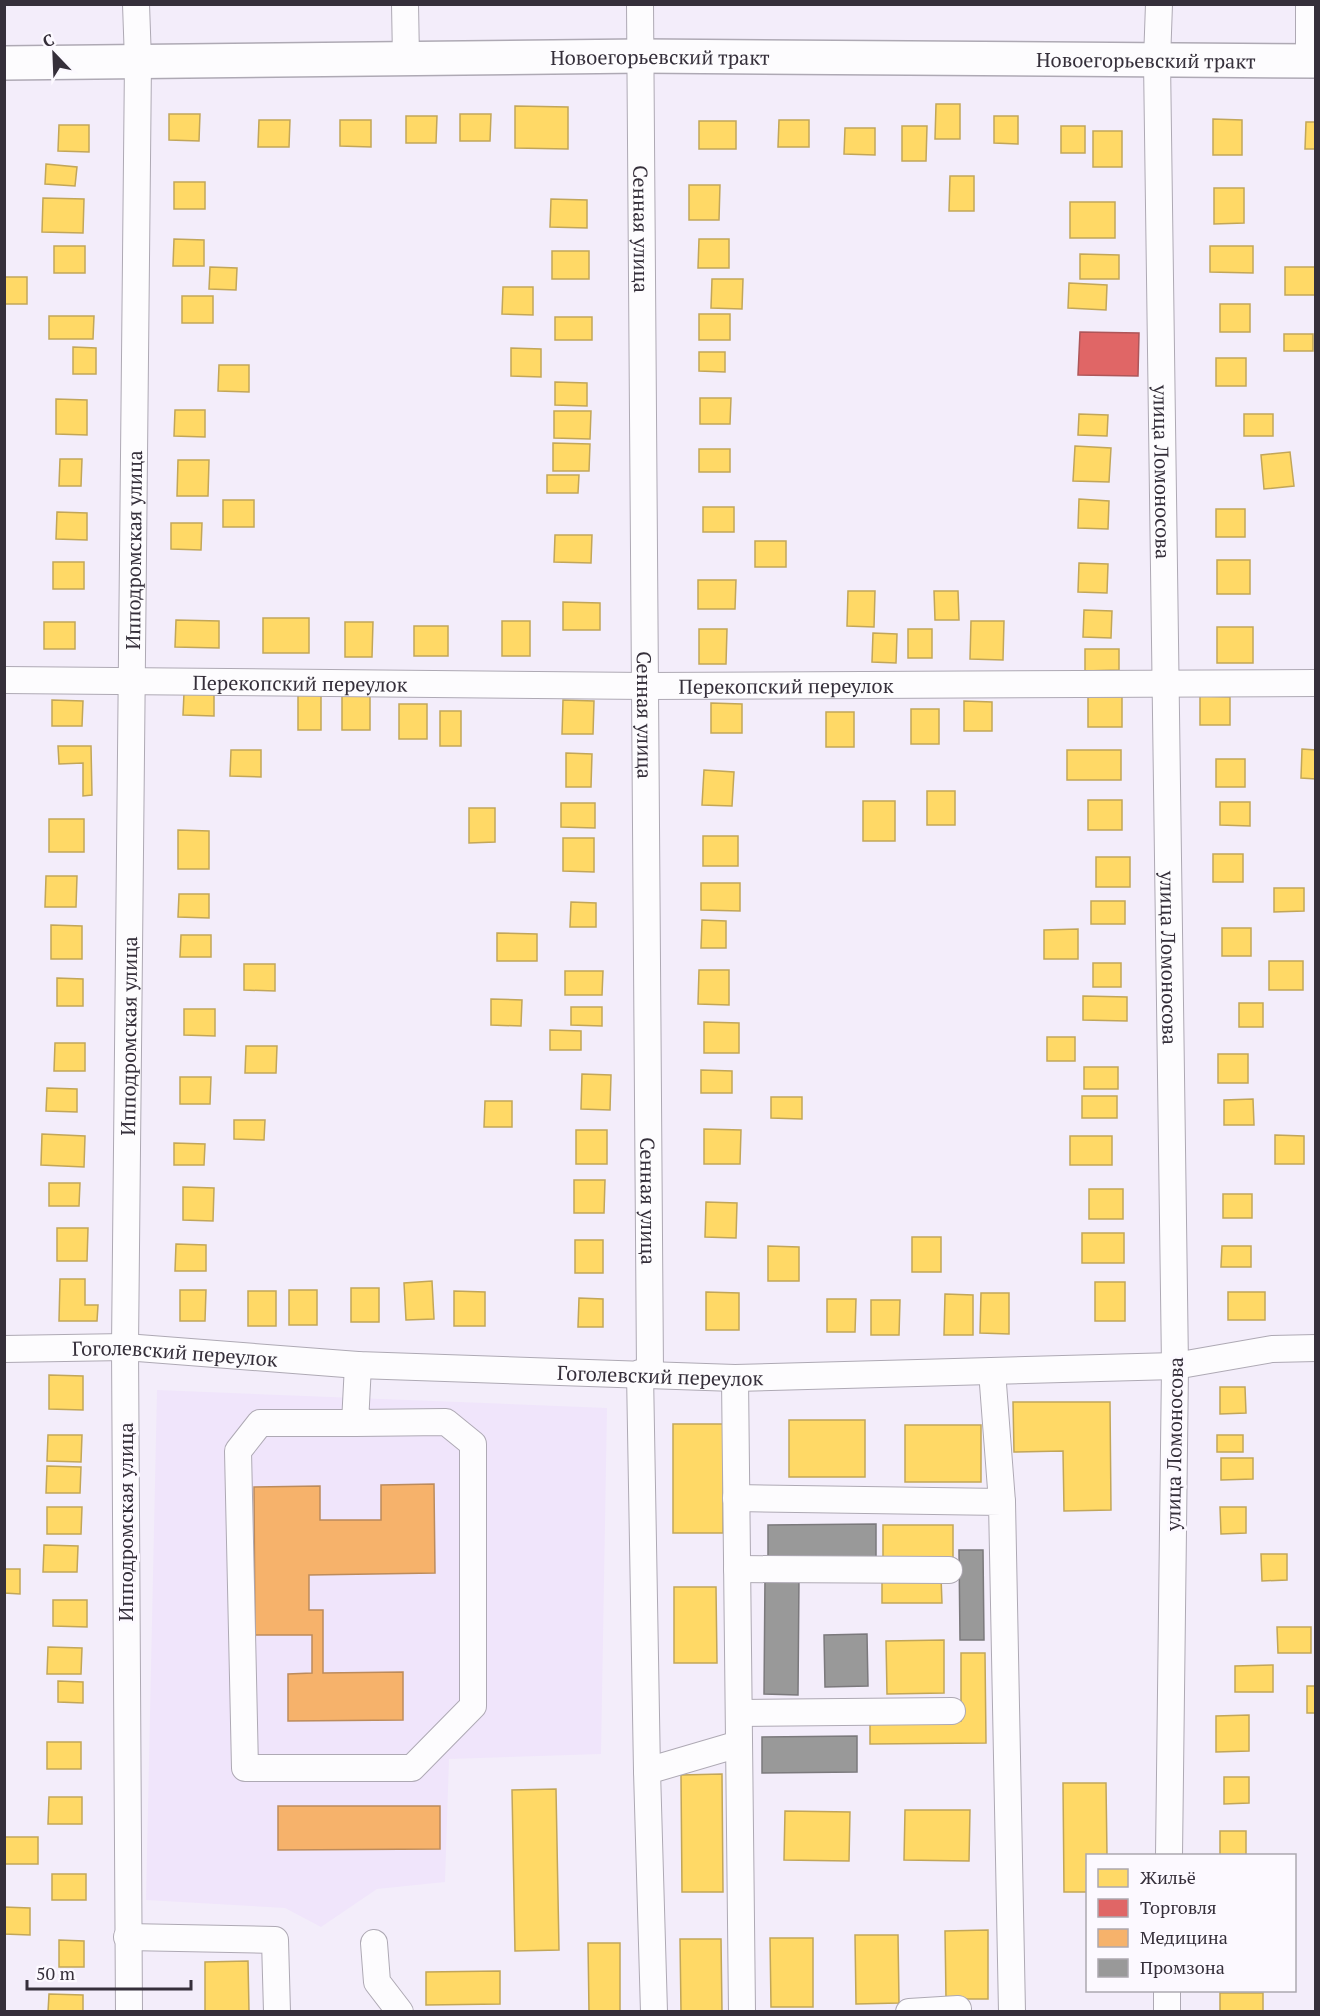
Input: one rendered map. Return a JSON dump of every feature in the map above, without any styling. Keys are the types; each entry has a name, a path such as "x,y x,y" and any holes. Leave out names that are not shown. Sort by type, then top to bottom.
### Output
{"main road":[{"name":"Новоегорьевский тракт","path":"4,63 642,56 1312,61"}],"street":[{"name":"Ипподромская улица","path":"129,2012 125,1347 138,61 136,4"},
{"path":"405,4 406,58"},
{"name":"Сенная улица","path":"640,4 647,686 645,1373 647,1771 654,2012"},
{"name":"улица Ломоносова","path":"1159,4 1157,61 1175,1366 1169,1854"},
{"path":"1309,4 1312,61"},
{"name":"Перекопский переулок","path":"4,680 647,686 1165,686 1316,683"},
{"name":"Гоголевский переулок","path":"4,1348 125,1347 358,1365 645,1373 735,1378 1175,1366 1272,1349 1316,1348"},
{"path":"355,1423 358,1365"},
{"path":"992,1371 1002,1502 1012,2012"},
{"path":"735,1378 742,2012"},
{"path":"446,1422 473,1444 473,1706 412,1768 245,1768 238,1451 260,1424 355,1423 446,1422"},
{"path":"736,1498 1002,1502"},
{"path":"737,1569 949,1570"},
{"path":"739,1713 952,1711"},
{"path":"647,1771 739,1744"},
{"path":"127,1937 275,1940 277,2012"},
{"path":"374,1943 377,1982 400,2012"},
{"path":"1167,1992 1167,2012"},
{"path":"909,2012 958,2009"}],"shaded area":[{"path":"157,1390 607,1408 601,1754 449,1759 445,1882 377,1889 321,1927 285,1908 146,1900"}],"building: Жильё":[{"path":"936,104 960,104 960,139 935,139"},
{"path":"515,106 568,107 568,149 515,148"},
{"path":"169,114 200,114 199,141 169,140"},
{"path":"460,114 491,114 490,141 460,141"},
{"path":"406,116 437,116 436,143 406,143"},
{"path":"994,116 1018,116 1018,144 994,143"},
{"path":"1213,119 1242,120 1242,155 1213,155"},
{"path":"259,120 290,120 289,147 258,147"},
{"path":"340,120 371,120 371,147 340,146"},
{"path":"779,120 809,120 809,147 778,147"},
{"path":"699,121 736,121 736,149 699,149"},
{"path":"1306,122 1316,122 1316,149 1305,149"},
{"path":"59,125 89,125 89,152 58,151"},
{"path":"902,126 927,126 926,161 902,161"},
{"path":"1061,126 1085,126 1085,153 1061,153"},
{"path":"845,128 875,128 875,155 844,154"},
{"path":"1093,131 1122,131 1122,167 1093,167"},
{"path":"46,164 77,167 75,186 45,184"},
{"path":"950,176 974,176 974,211 949,211"},
{"path":"174,182 205,182 205,209 174,209"},
{"path":"689,185 720,185 719,220 689,220"},
{"path":"1214,188 1244,188 1244,223 1214,224"},
{"path":"43,198 84,199 83,233 42,232"},
{"path":"551,199 587,200 587,228 550,227"},
{"path":"1070,202 1115,202 1115,238 1070,238"},
{"path":"174,239 204,240 204,266 173,266"},
{"path":"699,239 729,239 729,268 698,268"},
{"path":"54,246 85,246 85,273 54,273"},
{"path":"1210,246 1253,246 1253,273 1210,272"},
{"path":"552,251 589,251 589,279 552,279"},
{"path":"1080,254 1119,255 1119,279 1080,279"},
{"path":"210,267 237,268 236,290 209,289"},
{"path":"1285,267 1315,267 1315,295 1285,295"},
{"path":"4,277 27,277 27,304 4,304"},
{"path":"712,279 743,279 742,309 711,308"},
{"path":"1069,283 1107,285 1106,310 1068,308"},
{"path":"503,287 533,287 533,315 502,314"},
{"path":"182,296 213,296 213,323 182,323"},
{"path":"1220,304 1250,304 1250,332 1220,332"},
{"path":"699,314 730,314 730,340 699,340"},
{"path":"49,316 94,316 93,339 49,339"},
{"path":"555,317 592,317 592,340 555,340"},
{"path":"1284,334 1313,334 1313,351 1284,351"},
{"path":"73,347 96,348 96,374 73,374"},
{"path":"511,348 541,349 541,377 511,376"},
{"path":"699,352 725,352 725,372 699,371"},
{"path":"1216,358 1246,358 1246,386 1216,386"},
{"path":"219,365 249,365 249,392 218,391"},
{"path":"555,382 587,383 587,406 555,405"},
{"path":"700,398 731,398 730,424 700,424"},
{"path":"56,399 87,400 87,435 56,434"},
{"path":"175,410 205,410 205,437 174,436"},
{"path":"554,411 591,411 590,439 554,438"},
{"path":"1079,414 1108,415 1107,436 1078,435"},
{"path":"1244,414 1273,414 1273,436 1244,436"},
{"path":"553,443 590,444 589,471 553,471"},
{"path":"1075,446 1111,448 1109,482 1073,481"},
{"path":"699,449 730,449 730,472 699,472"},
{"path":"1290,452 1294,486 1264,489 1261,455"},
{"path":"60,459 82,459 81,486 59,486"},
{"path":"178,460 209,460 208,496 177,496"},
{"path":"547,475 579,475 578,493 547,493"},
{"path":"1079,499 1109,501 1108,529 1078,528"},
{"path":"223,500 254,500 254,527 223,527"},
{"path":"703,507 734,507 734,532 703,532"},
{"path":"1216,509 1245,509 1245,537 1216,537"},
{"path":"57,512 87,513 87,540 56,539"},
{"path":"171,523 202,523 201,550 171,549"},
{"path":"555,535 592,535 591,563 554,562"},
{"path":"755,541 786,541 786,567 755,567"},
{"path":"1217,560 1250,560 1250,594 1217,594"},
{"path":"53,562 84,562 84,589 53,589"},
{"path":"1079,563 1108,564 1107,593 1078,592"},
{"path":"698,580 736,580 735,609 698,609"},
{"path":"848,591 875,591 874,627 847,626"},
{"path":"934,591 958,591 959,620 935,620"},
{"path":"563,602 600,603 600,630 563,630"},
{"path":"1084,610 1112,611 1111,638 1083,637"},
{"path":"263,618 309,618 309,653 263,653"},
{"path":"176,620 219,621 219,648 175,647"},
{"path":"502,621 530,621 530,656 502,656"},
{"path":"971,621 1004,621 1003,660 970,659"},
{"path":"44,622 75,622 75,649 44,649"},
{"path":"345,622 373,622 372,657 345,657"},
{"path":"414,626 448,626 448,656 414,656"},
{"path":"1217,627 1253,627 1253,663 1217,663"},
{"path":"699,629 727,629 726,664 699,664"},
{"path":"908,629 932,629 932,658 908,658"},
{"path":"873,633 897,634 896,663 872,662"},
{"path":"1085,649 1119,649 1119,670 1085,671"},
{"path":"184,693 214,693 214,716 183,715"},
{"path":"298,695 321,695 321,730 298,730"},
{"path":"342,696 370,696 370,730 342,730"},
{"path":"1200,696 1230,697 1230,725 1200,725"},
{"path":"1088,697 1122,697 1122,727 1088,727"},
{"path":"52,700 83,701 82,726 52,726"},
{"path":"563,700 594,701 593,734 562,734"},
{"path":"964,701 992,702 992,731 964,731"},
{"path":"711,703 742,704 742,733 711,733"},
{"path":"399,704 427,704 427,739 399,739"},
{"path":"911,709 939,709 939,744 911,744"},
{"path":"440,711 461,711 461,746 440,746"},
{"path":"826,712 854,712 854,747 826,747"},
{"path":"58,746 91,746 92,795 83,796 83,763 59,764"},
{"path":"1302,749 1316,750 1316,779 1301,778"},
{"path":"231,750 261,750 261,777 230,776"},
{"path":"1067,750 1121,750 1121,780 1067,780"},
{"path":"566,753 592,754 591,787 566,787"},
{"path":"1216,759 1245,759 1245,787 1216,787"},
{"path":"704,770 734,772 732,806 702,805"},
{"path":"927,791 955,791 955,825 927,825"},
{"path":"1088,800 1122,800 1122,830 1088,830"},
{"path":"863,801 895,801 895,841 863,841"},
{"path":"1220,802 1250,802 1250,826 1220,825"},
{"path":"561,803 595,803 595,828 561,827"},
{"path":"469,808 495,808 495,842 469,843"},
{"path":"49,819 84,819 84,852 49,852"},
{"path":"178,830 209,831 209,869 178,869"},
{"path":"703,836 738,836 738,866 703,866"},
{"path":"563,838 594,838 594,872 563,871"},
{"path":"1213,854 1243,854 1243,882 1213,882"},
{"path":"1096,857 1130,857 1130,887 1096,887"},
{"path":"46,876 77,876 76,907 45,907"},
{"path":"701,883 740,883 740,911 701,910"},
{"path":"1274,888 1304,888 1304,911 1274,912"},
{"path":"179,894 209,894 209,918 178,917"},
{"path":"1091,901 1125,901 1125,924 1091,924"},
{"path":"571,902 596,903 596,927 570,927"},
{"path":"702,920 726,921 726,948 701,948"},
{"path":"51,925 82,926 82,959 51,959"},
{"path":"1222,928 1251,928 1251,956 1222,956"},
{"path":"1078,929 1078,959 1044,959 1044,930"},
{"path":"497,933 537,934 537,961 497,961"},
{"path":"181,935 211,935 211,957 180,957"},
{"path":"1269,961 1303,961 1303,990 1269,990"},
{"path":"1093,963 1121,963 1121,987 1093,987"},
{"path":"244,964 275,964 275,991 244,990"},
{"path":"699,970 729,970 729,1005 698,1004"},
{"path":"565,971 603,971 602,995 565,995"},
{"path":"57,978 83,979 83,1006 57,1006"},
{"path":"1083,996 1127,997 1127,1021 1083,1020"},
{"path":"491,999 522,1000 521,1026 491,1025"},
{"path":"1239,1003 1263,1003 1263,1027 1239,1027"},
{"path":"571,1007 602,1007 602,1026 571,1025"},
{"path":"184,1009 215,1009 215,1036 184,1035"},
{"path":"704,1022 739,1023 739,1053 704,1053"},
{"path":"550,1030 581,1031 581,1050 550,1050"},
{"path":"1047,1037 1075,1037 1075,1061 1047,1061"},
{"path":"55,1043 85,1043 85,1071 54,1071"},
{"path":"246,1046 277,1046 276,1073 245,1073"},
{"path":"1218,1054 1248,1054 1248,1083 1218,1083"},
{"path":"1084,1067 1118,1067 1118,1089 1084,1089"},
{"path":"701,1070 732,1071 732,1093 701,1093"},
{"path":"582,1074 611,1075 610,1110 581,1109"},
{"path":"180,1077 211,1077 210,1104 180,1104"},
{"path":"47,1088 77,1089 77,1112 46,1111"},
{"path":"1082,1096 1117,1096 1117,1118 1082,1118"},
{"path":"771,1097 802,1097 802,1119 771,1118"},
{"path":"1253,1099 1254,1125 1224,1125 1224,1100"},
{"path":"485,1101 512,1101 512,1127 484,1127"},
{"path":"234,1120 265,1120 264,1140 234,1139"},
{"path":"704,1129 741,1130 740,1164 704,1164"},
{"path":"576,1130 607,1130 607,1164 576,1164"},
{"path":"42,1134 85,1136 84,1167 41,1165"},
{"path":"1275,1135 1304,1136 1304,1164 1275,1164"},
{"path":"1070,1136 1112,1136 1112,1165 1070,1165"},
{"path":"174,1143 205,1144 204,1165 174,1165"},
{"path":"574,1180 605,1180 604,1213 574,1213"},
{"path":"49,1183 80,1183 79,1206 49,1206"},
{"path":"183,1187 214,1188 213,1221 183,1220"},
{"path":"1089,1189 1123,1189 1123,1219 1089,1219"},
{"path":"1223,1194 1252,1194 1252,1218 1223,1218"},
{"path":"706,1202 737,1203 736,1238 705,1237"},
{"path":"57,1228 88,1228 87,1261 57,1261"},
{"path":"1082,1233 1124,1233 1124,1263 1082,1263"},
{"path":"912,1237 941,1237 941,1272 912,1272"},
{"path":"575,1240 603,1240 603,1273 575,1273"},
{"path":"176,1244 206,1245 206,1271 175,1271"},
{"path":"768,1246 799,1247 799,1281 768,1281"},
{"path":"1222,1246 1251,1246 1251,1267 1221,1267"},
{"path":"60,1279 85,1279 85,1305 98,1305 97,1321 59,1321"},
{"path":"432,1281 434,1319 406,1320 404,1283"},
{"path":"1095,1282 1125,1282 1125,1321 1095,1321"},
{"path":"351,1288 379,1288 379,1322 351,1322"},
{"path":"180,1290 206,1290 205,1321 180,1321"},
{"path":"289,1290 317,1290 317,1325 289,1325"},
{"path":"248,1291 276,1291 276,1326 248,1326"},
{"path":"454,1291 485,1292 485,1326 454,1326"},
{"path":"706,1292 739,1293 739,1330 706,1330"},
{"path":"1228,1292 1265,1292 1265,1320 1228,1320"},
{"path":"981,1293 1009,1293 1009,1334 980,1333"},
{"path":"945,1294 973,1295 973,1335 944,1335"},
{"path":"579,1298 603,1299 603,1327 578,1327"},
{"path":"827,1299 856,1299 855,1332 827,1332"},
{"path":"871,1300 900,1300 899,1335 871,1335"},
{"path":"49,1375 83,1376 83,1410 49,1409"},
{"path":"1220,1387 1245,1387 1246,1413 1220,1414"},
{"path":"1013,1402 1110,1402 1111,1510 1064,1511 1063,1451 1014,1452"},
{"path":"789,1420 865,1420 865,1477 789,1477"},
{"path":"673,1424 723,1424 723,1533 673,1533"},
{"path":"905,1425 981,1425 981,1482 905,1482"},
{"path":"48,1435 82,1435 81,1462 47,1461"},
{"path":"1217,1435 1243,1435 1243,1452 1217,1452"},
{"path":"1221,1458 1253,1458 1253,1479 1221,1480"},
{"path":"47,1466 81,1467 80,1493 46,1493"},
{"path":"47,1507 82,1507 81,1534 47,1534"},
{"path":"1220,1507 1246,1507 1246,1533 1221,1534"},
{"path":"883,1525 953,1525 953,1559 883,1560"},
{"path":"44,1545 78,1546 77,1572 43,1572"},
{"path":"1261,1554 1287,1554 1287,1580 1262,1581"},
{"path":"4,1569 20,1569 20,1594 4,1593"},
{"path":"882,1577 941,1577 942,1603 882,1603"},
{"path":"674,1587 716,1587 717,1663 674,1663"},
{"path":"53,1600 87,1600 87,1627 53,1626"},
{"path":"1277,1627 1311,1627 1311,1653 1278,1653"},
{"path":"944,1640 944,1693 887,1694 886,1641"},
{"path":"48,1647 82,1648 81,1674 47,1674"},
{"path":"961,1653 985,1653 986,1743 870,1744 870,1722 961,1721"},
{"path":"1273,1665 1273,1692 1235,1692 1235,1666"},
{"path":"58,1681 83,1682 83,1703 58,1702"},
{"path":"1307,1686 1316,1686 1316,1713 1307,1713"},
{"path":"1249,1715 1249,1751 1216,1752 1216,1716"},
{"path":"47,1742 81,1742 81,1769 47,1769"},
{"path":"722,1774 723,1892 682,1892 681,1775"},
{"path":"1224,1777 1249,1777 1249,1803 1224,1804"},
{"path":"1063,1783 1106,1783 1107,1854 1086,1854 1086,1892 1064,1892"},
{"path":"556,1789 559,1950 515,1951 512,1790"},
{"path":"49,1797 82,1797 82,1824 48,1824"},
{"path":"905,1810 970,1810 969,1861 904,1860"},
{"path":"785,1811 850,1812 849,1861 784,1860"},
{"path":"1220,1831 1246,1831 1246,1854 1220,1854"},
{"path":"4,1837 38,1837 38,1864 4,1864"},
{"path":"52,1874 86,1874 86,1900 52,1900"},
{"path":"4,1907 30,1908 30,1935 4,1934"},
{"path":"988,1930 988,1999 946,1999 945,1931"},
{"path":"855,1935 898,1935 899,2003 856,2004"},
{"path":"770,1938 813,1938 813,2007 771,2007"},
{"path":"680,1939 721,1939 722,2012 681,2012"},
{"path":"59,1940 84,1941 84,1967 59,1967"},
{"path":"588,1943 620,1943 620,2012 589,2012"},
{"path":"248,1961 249,2012 205,2012 205,1962"},
{"path":"500,1971 500,2004 426,2005 426,1972"},
{"path":"1220,1993 1263,1993 1263,2012 1220,2012"},
{"path":"49,1994 83,1995 83,2012 48,2012"}],"building: Торговля":[{"path":"1080,332 1139,333 1138,376 1078,375"}],"building: Медицина":[{"path":"434,1484 435,1573 309,1575 309,1610 323,1610 323,1673 403,1672 403,1720 288,1721 288,1674 312,1673 312,1635 255,1635 254,1487 320,1486 320,1520 381,1520 381,1485"},
{"path":"278,1806 440,1806 440,1849 278,1850"}],"building: Промзона":[{"path":"876,1524 876,1558 768,1559 768,1525"},
{"path":"959,1550 983,1550 984,1640 960,1640"},
{"path":"765,1576 799,1576 798,1695 764,1694"},
{"path":"867,1634 868,1686 825,1687 824,1635"},
{"path":"857,1736 857,1772 762,1773 762,1737"}]}
